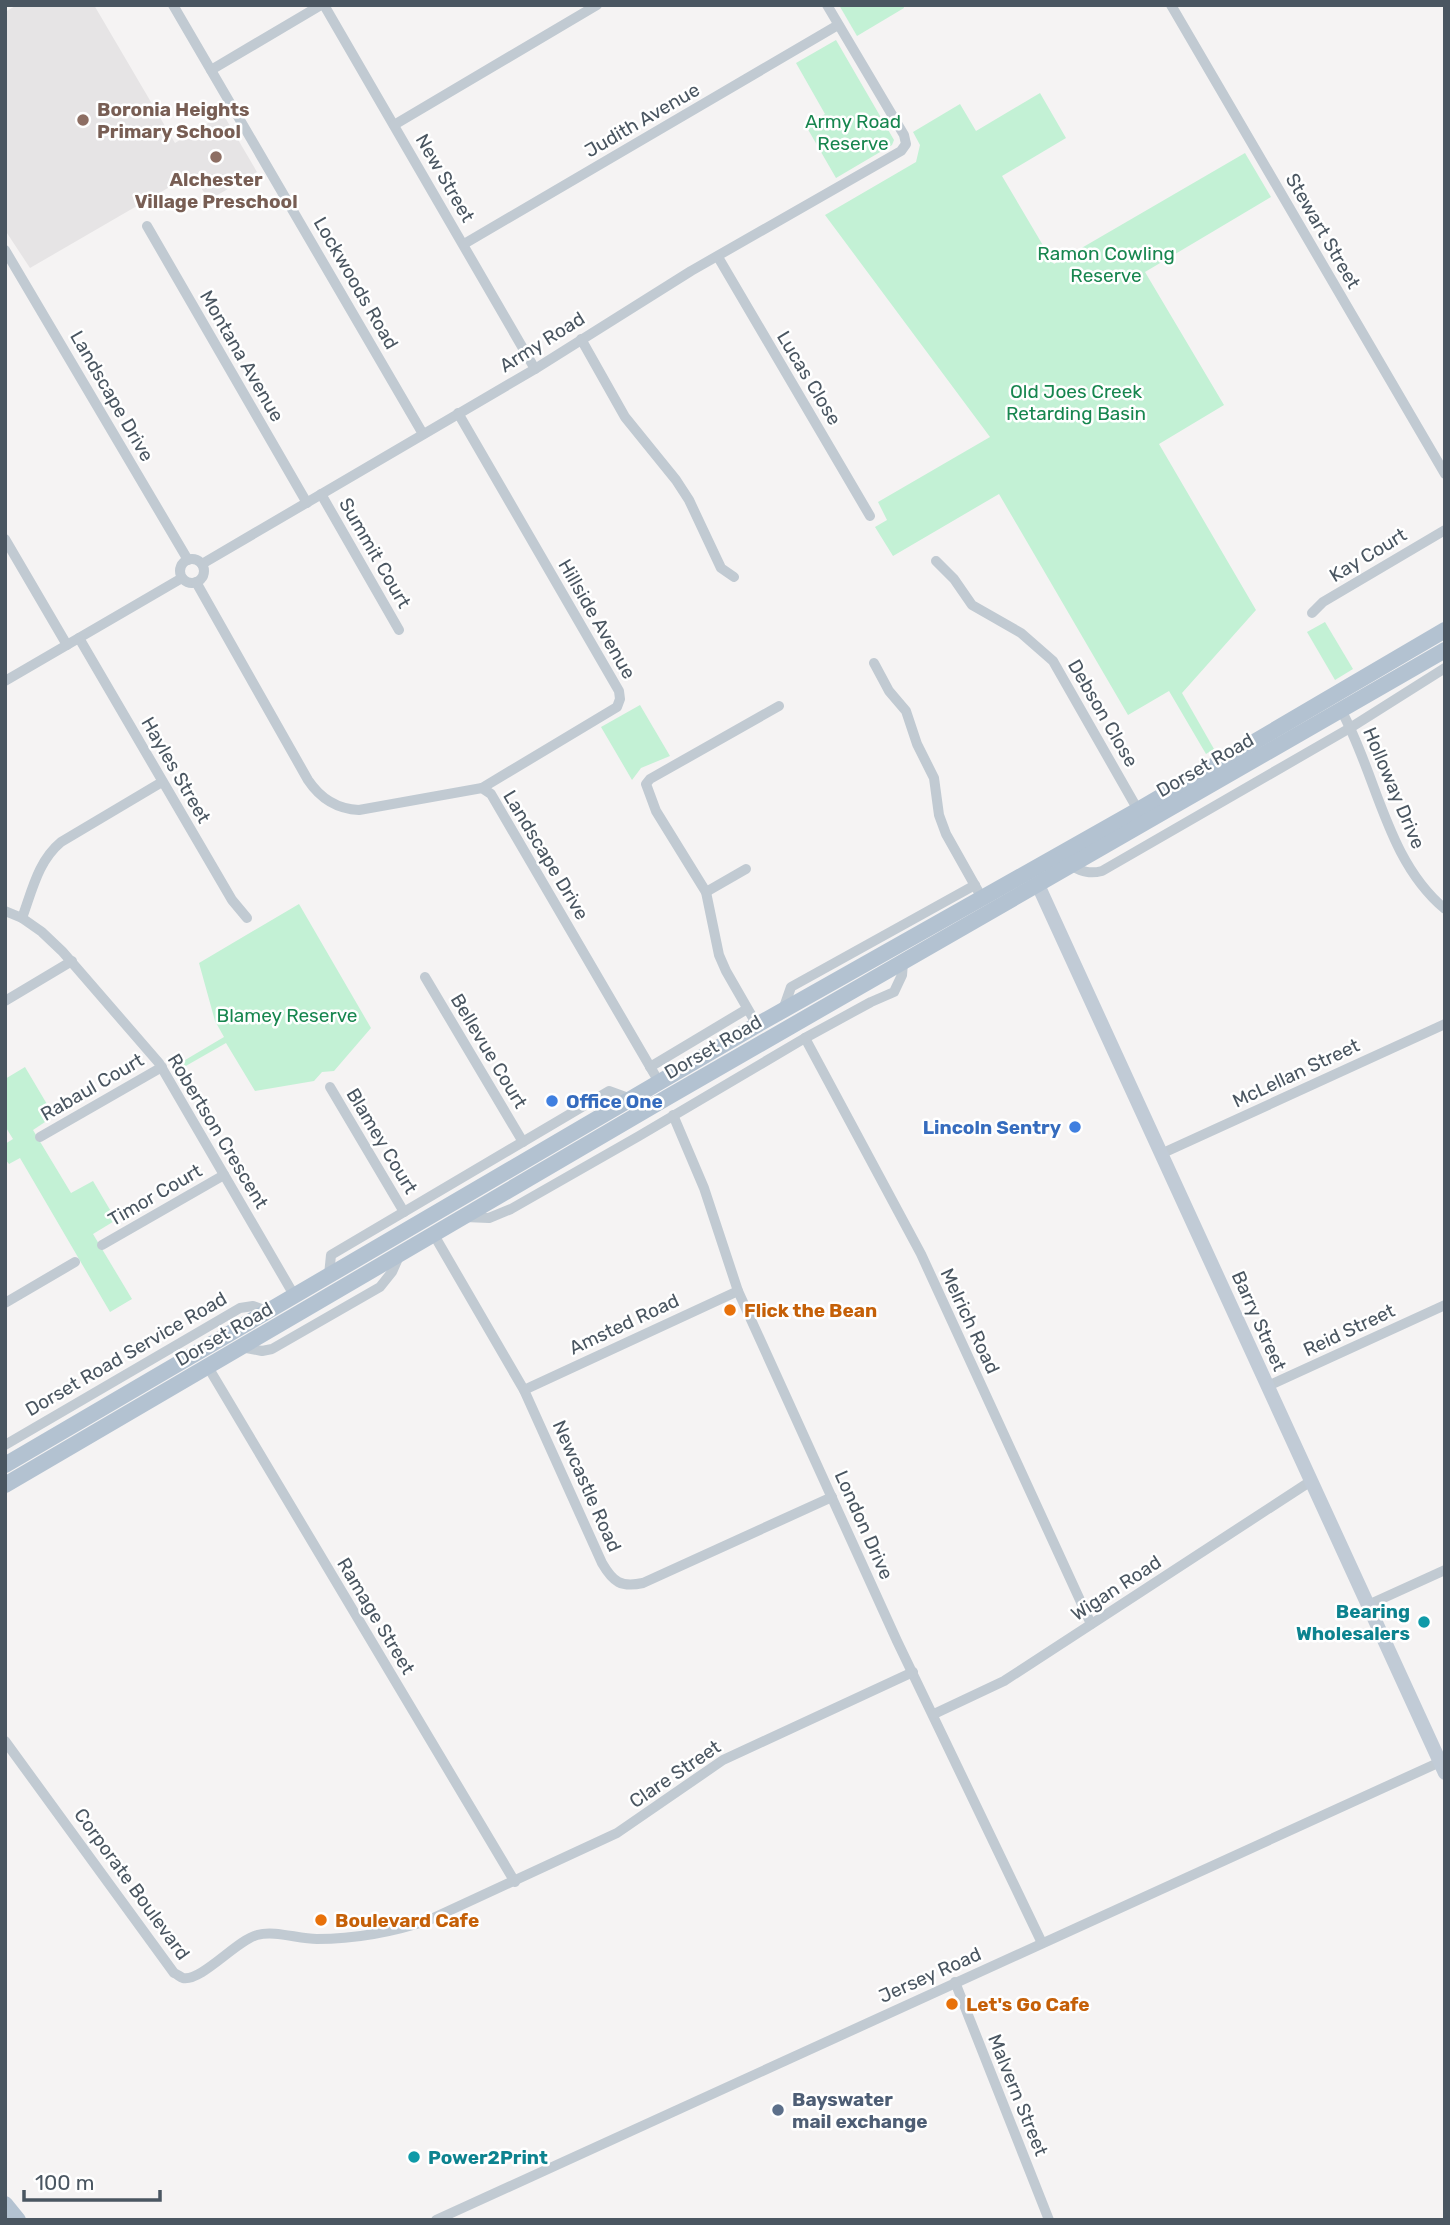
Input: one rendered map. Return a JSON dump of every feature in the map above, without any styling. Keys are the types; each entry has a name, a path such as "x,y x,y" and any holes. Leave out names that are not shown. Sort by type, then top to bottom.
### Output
{"main road":[{"name":"Dorset Road","path":"5,1465 888,951 978,891 1031,870 1445,630"},
{"name":"Dorset Road","path":"5,1485 668,1097 1445,650"},
{"path":"1031,870 1038,885"},
{"name":"Barry Street","path":"1038,885 1442,1767"},
{"path":"888,951 903,963"},
{"path":"659,1082 668,1097"},
{"path":"294,1295 304,1311"},
{"path":"198,1352 208,1367"},
{"path":"80,1422 99,1430"},
{"path":"5,2204 18,2220"}],"street":[{"name":"Lockwoods Road","path":"173,5 424,434"},
{"path":"211,70 323,5"},
{"name":"New Street","path":"323,5 535,369"},
{"path":"394,125 597,5"},
{"path":"827,5 838,25"},
{"name":"Stewart Street","path":"1171,5 1445,474"},
{"name":"Army Road","path":"202,564 901,151 905,144 904,135 838,25"},
{"name":"Judith Avenue","path":"464,244 838,25"},
{"name":"Montana Avenue","path":"147,226 307,503"},
{"name":"Landscape Drive","path":"5,250 188,559"},
{"name":"Lucas Close","path":"718,257 870,516"},
{"path":"581,339 625,417 689,500 720,568 734,577"},
{"name":"Hillside Avenue","path":"458,413 619,691 620,699 617,707 482,788"},
{"name":"Summit Court","path":"321,494 399,630"},
{"name":"Kay Court","path":"1312,613 1323,602 1445,530"},
{"path":"5,539 66,645"},
{"path":"188,559 196,559 202,564 204,575 197,582 191,583 183,578 181,567 188,559"},
{"name":"Debson Close","path":"936,561 954,579 972,606 1021,633 1053,661 1138,810"},
{"path":"5,681 183,578"},
{"name":"Landscape Drive","path":"197,582 307,780 328,802 349,810 359,810 482,788 491,794 659,1082"},
{"name":"Hayles Street","path":"79,638 232,900 247,918"},
{"path":"783,1010 791,987 978,891 946,834 939,815 933,778 917,744 906,711 889,691 874,663"},
{"path":"1072,866 1084,872 1102,871 1350,728 1445,668"},
{"path":"757,1025 719,955 706,892 656,811 646,784 650,779 779,706"},
{"name":"Holloway Drive","path":"1341,710 1406,863 1424,890 1445,909"},
{"path":"22,918 42,863 50,851 162,782"},
{"path":"706,892 746,869"},
{"name":"Robertson Crescent","path":"5,911 22,918 42,932 72,961 162,1067 294,1295"},
{"path":"5,1001 72,961"},
{"path":"465,1217 489,1217 511,1209 805,1038 894,992 902,975 903,963"},
{"name":"Bellevue Court","path":"425,977 523,1142"},
{"path":"650,1067 747,1009"},
{"name":"McLellan Street","path":"1163,1153 1445,1024"},
{"name":"Melrich Road","path":"805,1038 920,1254 1090,1625"},
{"name":"Rabaul Court","path":"40,1137 162,1067"},
{"name":"Blamey Court","path":"330,1087 404,1212"},
{"path":"328,1275 331,1255 609,1091 631,1099"},
{"name":"London Drive","path":"673,1115 704,1188 738,1291 913,1672 1042,1943"},
{"path":"484,1184 503,1154"},
{"name":"Timor Court","path":"102,1245 224,1175"},
{"name":"Newcastle Road","path":"434,1235 524,1390 610,1576 629,1586 643,1583 832,1497"},
{"path":"241,1348 272,1349 380,1287 393,1272 401,1254"},
{"path":"5,1303 75,1262"},
{"name":"Amsted Road","path":"524,1390 738,1291"},
{"name":"Reid Street","path":"1268,1386 1445,1305"},
{"name":"Dorset Road Service Road","path":"5,1445 240,1308 253,1306 267,1311"},
{"name":"Ramage Street","path":"208,1367 515,1882"},
{"name":"Wigan Road","path":"934,1714 1004,1681 1311,1481"},
{"path":"1368,1605 1445,1570"},
{"name":"Clare Street","path":"459,1907 617,1833 723,1760 913,1672"},
{"name":"Corporate Boulevard","path":"5,1741 174,1973 183,1978 194,1977 242,1942 257,1935 314,1939 354,1937 402,1929 459,1907"},
{"name":"Jersey Road","path":"436,2220 955,1982 1442,1767"},
{"name":"Malvern Street","path":"955,1982 1049,2220"}],"shaded area":[{"name":"Boronia Heights Primary School","path":"17,5 94,5 175,143 223,114 257,172 209,200 192,174 30,268 5,230 5,12"}],"green space":[{"path":"839,5 903,5 904,8 857,36"},
{"name":"Army Road Reserve","path":"836,40 894,140 892,145 836,178 806,126 825,114 796,63"},
{"name":"Old Joes Creek Retarding Basin","path":"1040,93 1066,138 1002,176 1054,264 1245,153 1271,197 1145,272 1224,405 1159,444 1256,610 1182,693 1214,749 1206,754 1169,691 1128,715 999,494 893,556 875,527 887,520 878,502 990,437 825,215 916,162 920,145 913,132 960,104 976,131"},
{"path":"1325,622 1353,669 1335,680 1307,632"},
{"path":"640,705 670,756 641,768 632,780 601,727"},
{"name":"Blamey Reserve","path":"299,904 371,1028 334,1071 322,1072 314,1081 255,1091 226,1043 177,1071 175,1066 224,1037 215,1021 199,963"},
{"path":"25,1067 54,1116 33,1130 71,1193 93,1181 116,1220 93,1234 132,1299 110,1312 20,1158 9,1164 5,1159 5,1144 13,1139 5,1126 5,1079"}],"place":[{"name":"Boronia Heights Primary School","path":"83,120"},
{"name":"Alchester Village Preschool","path":"216,157"},
{"name":"Office One","path":"552,1101"},
{"name":"Lincoln Sentry","path":"1075,1127"},
{"name":"Flick the Bean","path":"730,1310"},
{"name":"Bearing Wholesalers","path":"1424,1622"},
{"name":"Boulevard Cafe","path":"321,1920"},
{"name":"Let's Go Cafe","path":"952,2004"},
{"name":"Bayswater mail exchange","path":"778,2110"},
{"name":"Power2Print","path":"414,2157"}],"park label":[{"name":"Ramon Cowling Reserve","path":"1106,264"}]}
